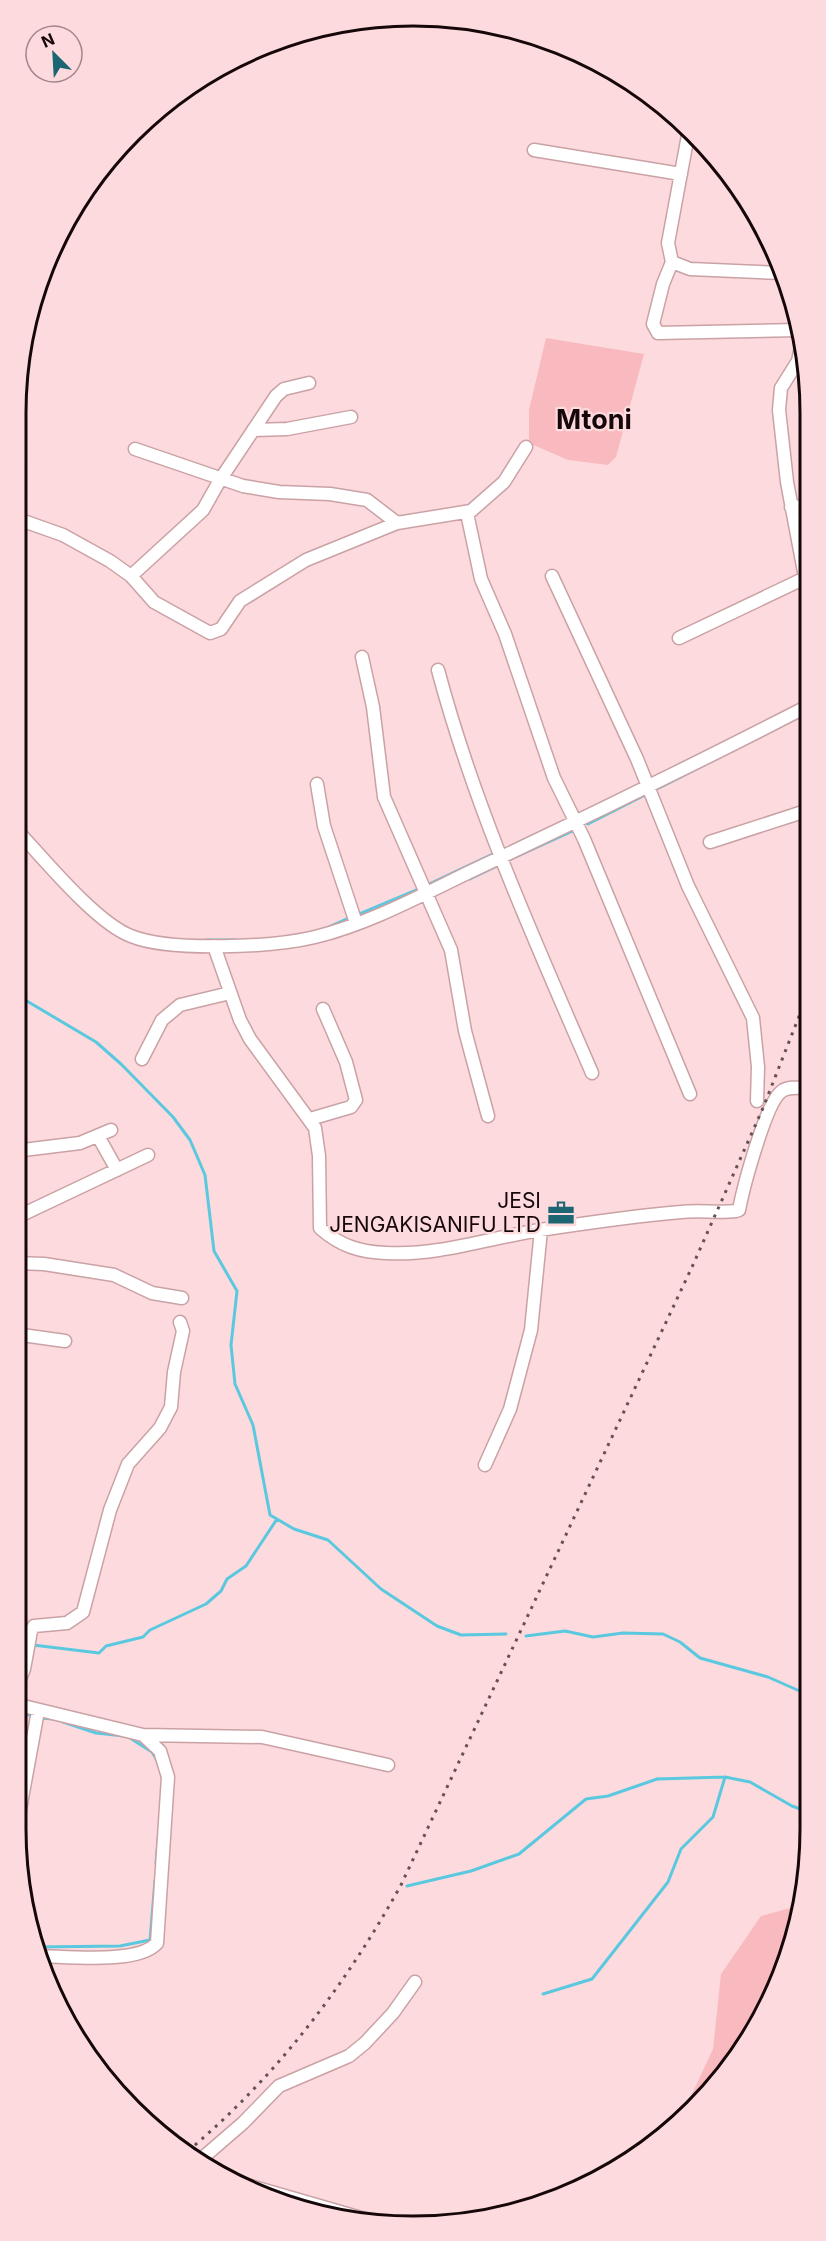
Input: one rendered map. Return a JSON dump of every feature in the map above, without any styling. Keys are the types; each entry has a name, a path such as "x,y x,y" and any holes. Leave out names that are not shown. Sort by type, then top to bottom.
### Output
{"street":[{"path":"687,139 668,243 672,262 663,284 653,327 658,333 791,330"},
{"path":"534,150 681,174"},
{"path":"672,262 690,269 774,273"},
{"path":"797,363 782,388 779,410 791,507 800,553"},
{"path":"131,576 203,510 220,480 276,396 284,390 309,382"},
{"path":"253,430 280,430 351,417"},
{"path":"26,522 63,535 131,576 154,602 210,633 221,628 240,601 276,576 342,544 397,523 467,513 504,482 526,447"},
{"path":"135,449 220,480 279,492 330,494 367,500 397,523"},
{"path":"791,507 800,506"},
{"path":"467,513 481,579 505,634 554,778 576,823 690,1094"},
{"path":"552,576 648,788 687,886 753,1018 758,1067 757,1101"},
{"path":"679,638 800,580"},
{"path":"362,657 373,706 384,797 451,950 465,1031 488,1116"},
{"path":"438,670 450,717 500,858 592,1073"},
{"path":"26,840 73,890 116,929 144,940 214,946 296,941 356,923 426,892 648,788 800,710"},
{"path":"317,784 324,826 356,923"},
{"path":"710,842 800,813"},
{"path":"214,946 240,1020 254,1045 290,1096 310,1119 317,1137 320,1156 320,1228 347,1248 389,1254 448,1249 541,1230 678,1212 738,1211 766,1120 776,1097 789,1089 800,1088"},
{"path":"142,1059 162,1020 180,1005 230,993"},
{"path":"310,1119 351,1107 356,1100 346,1062 322,1009"},
{"path":"26,1150 80,1143 111,1130"},
{"path":"98,1136 117,1170"},
{"path":"26,1213 148,1155"},
{"path":"485,1465 510,1410 531,1330 541,1230"},
{"path":"26,1263 114,1275 152,1293 182,1298"},
{"path":"26,1656 30,1630 40,1624 67,1623 83,1612 110,1510 128,1464 160,1428 171,1407 174,1372 183,1331 180,1322"},
{"path":"26,1336 65,1341"},
{"path":"26,1707 143,1735 262,1737 388,1765"},
{"path":"26,1776 38,1711"},
{"path":"47,1956 97,1957 138,1954 147,1952 157,1943 168,1777 159,1751 143,1735"},
{"path":"206,2155 243,2123 279,2086 349,2056 365,2043 393,2013 415,1982"}],"shaded area":[{"path":"546,338 644,354 616,457 608,465 568,460 529,443 529,410"},
{"path":"792,1907 780,1953 749,2022 720,2064 689,2099 713,2049 721,1974 761,1916"}],"waterway":[{"path":"659,788 797,718"},
{"path":"676,766 705,752"},
{"path":"588,824 647,794"},
{"path":"517,843 551,827"},
{"path":"509,860 575,830"},
{"path":"429,884 495,853"},
{"path":"470,879 499,865"},
{"path":"357,915 419,889"},
{"path":"324,929 351,917"},
{"path":"206,940 235,940"},
{"path":"26,1001 96,1042 173,1117 190,1140 205,1175 214,1251 237,1291 231,1345 235,1384 253,1425 270,1515 294,1529 328,1540 381,1589 437,1626 461,1635 506,1634"},
{"path":"33,1645 99,1653 106,1646 143,1637 150,1630 206,1604 221,1591 227,1579 246,1566 277,1519"},
{"path":"526,1636 565,1631 593,1637 623,1633 663,1634 680,1642 700,1658 768,1677 800,1691"},
{"path":"26,1714 33,1716"},
{"path":"40,1718 54,1719"},
{"path":"63,1722 96,1733 124,1736"},
{"path":"130,1738 152,1752 157,1760"},
{"path":"407,1886 471,1871 519,1854 586,1799 608,1796 657,1779 725,1777 750,1782 800,1809"},
{"path":"543,1994 592,1979 668,1882 681,1849 713,1817 725,1777"},
{"path":"156,1863 160,1819"},
{"path":"44,1947 120,1946 150,1940 155,1881"}],"railway":[{"path":"193,2146 251,2092 307,2028 357,1959 401,1885 692,1267 763,1108 800,1014"}],"place":[{"name":"JESI JENGAKISANIFU LTD","path":"561,1213"}],"district":[{"name":"Mtoni","path":"594,420"}]}
